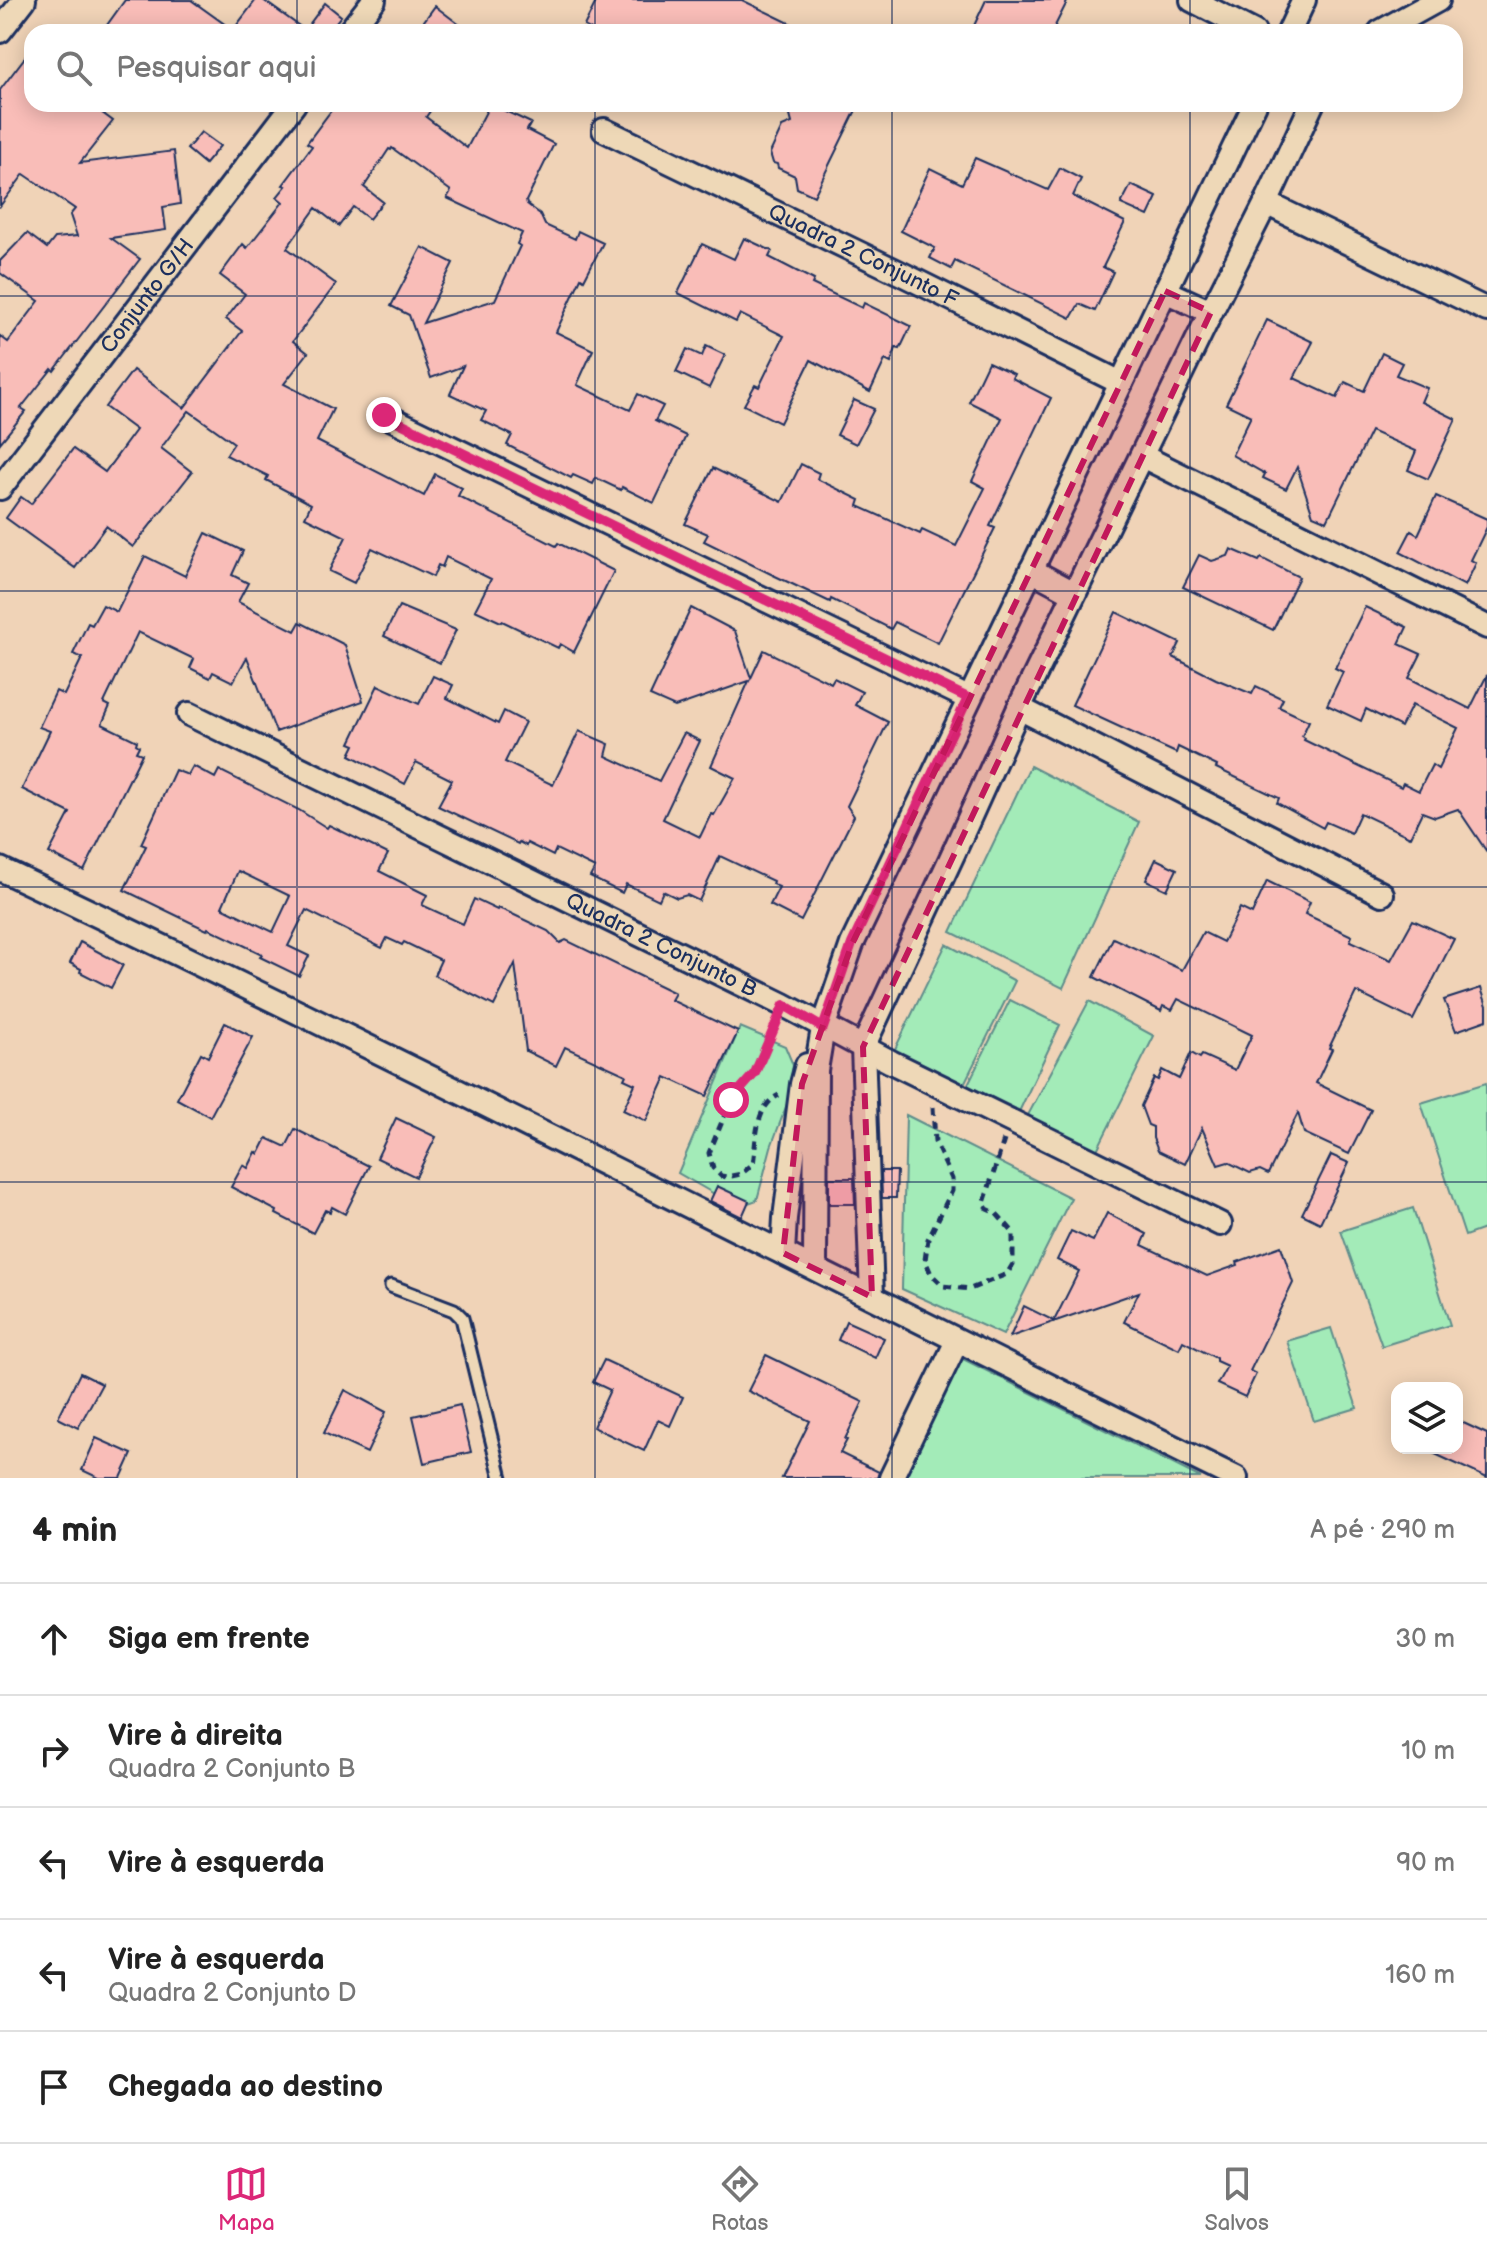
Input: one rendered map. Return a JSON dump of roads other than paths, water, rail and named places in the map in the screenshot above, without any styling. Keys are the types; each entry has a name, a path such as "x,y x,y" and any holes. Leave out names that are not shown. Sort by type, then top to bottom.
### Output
{"street":[{"path":"0,31 24,0"},
{"path":"355,24 374,0"},
{"path":"1192,0 1238,24"},
{"path":"1293,24 1304,0"},
{"path":"1396,24 1438,0"},
{"name":"Conjunto G/H","path":"0,488 288,112"},
{"path":"783,1253 802,1084 852,944 1251,112"},
{"path":"872,1297 863,1047 1019,708 1308,112"},
{"name":"Quadra 2 Conjunto F","path":"604,130 1121,383"},
{"path":"1266,203 1487,310"},
{"path":"1165,291 1211,312"},
{"path":"384,415 968,698"},
{"path":"1142,456 1487,627"},
{"path":"1031,570 1074,593"},
{"path":"1019,708 1382,894"},
{"name":"Quadra 2 Conjunto B","path":"189,714 784,1005 821,1027 1220,1224"},
{"path":"0,869 815,1267 957,1341 1236,1478"},
{"path":"815,1267 816,1070 821,1027"},
{"path":"891,1478 957,1341"}],"lane":[{"path":"391,1286 454,1310 462,1318 501,1478"}]}
